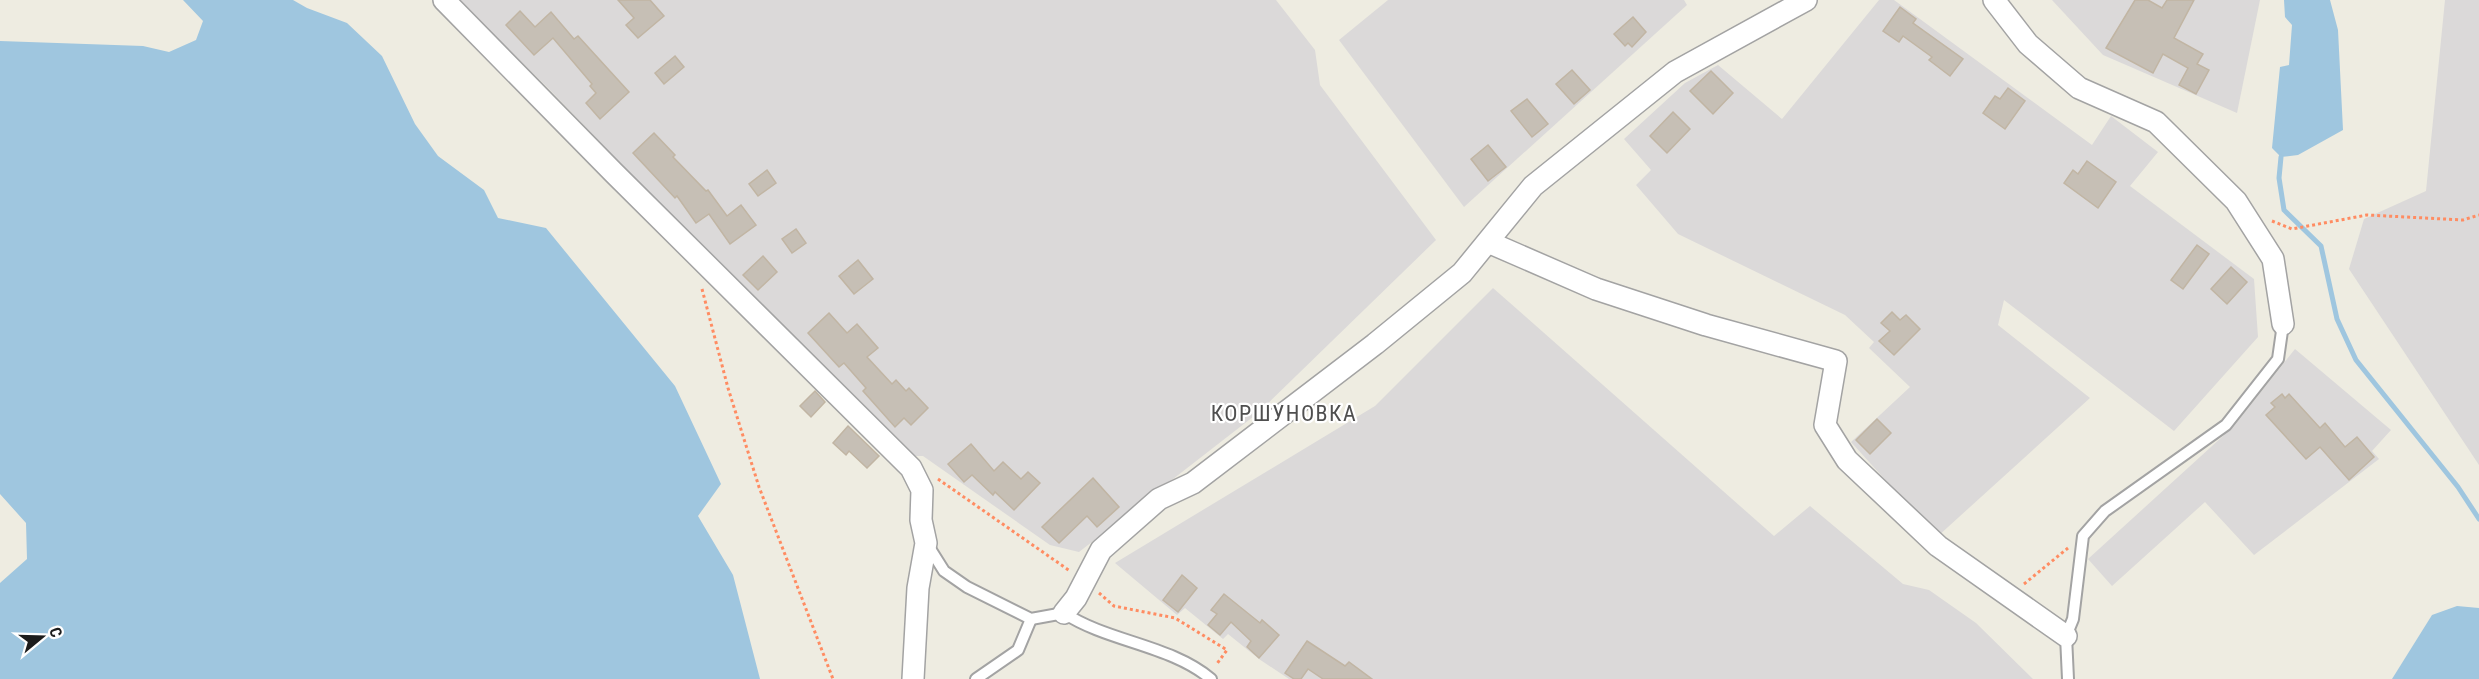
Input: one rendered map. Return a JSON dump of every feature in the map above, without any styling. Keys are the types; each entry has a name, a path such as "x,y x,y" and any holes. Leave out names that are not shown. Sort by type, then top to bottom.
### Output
{"street":[{"path":"444,0 614,173 911,468 922,490 921,520 926,543 918,588 913,679"},
{"path":"1064,613 1076,598 1101,550 1159,499 1193,483 1375,344 1462,273 1533,186 1675,72 1806,0"},
{"path":"1994,0 2028,45 2079,88 2156,122 2236,201 2273,259 2283,324"},
{"path":"1488,242 1596,290 1706,325 1836,361 1825,425 1847,460 1938,546 2066,636"}],"lane":[{"path":"2068,679 2066,636 2073,619 2083,536 2105,511 2226,425 2278,358 2283,324"},
{"path":"926,543 944,571 967,586 1031,619 1064,613 1081,624 1180,660 1211,679"},
{"path":"976,679 1018,650 1031,619"}],"path":[{"path":"2270,220 2292,229 2367,215 2463,220 2479,215"},
{"path":"701,285 728,388 759,487 833,679"},
{"path":"2006,594 2032,578 2083,536"}],"shaded area":[{"path":"458,0 1276,0 1315,50 1320,85 1436,240 1258,413 1079,552 1050,545 923,456 909,456 736,283 548,88"},
{"path":"1388,0 1684,0 1687,5 1464,207 1339,40"},
{"path":"1879,0 1894,0 2092,145 2111,116 2158,152 2130,186 2254,279 2258,337 2174,431 2004,300 1998,325 2090,398 1937,537 1851,442 1910,387 1869,348 1874,342 1845,315 1678,234 1636,185 1651,170 1624,139 1685,83 1718,65 1782,119"},
{"path":"2052,0 2260,0 2237,113 2103,55"},
{"path":"2445,0 2479,0 2479,465 2349,269 2364,219 2426,191"},
{"path":"1493,288 1774,536 1810,506 1903,584 1929,590 1976,623 2033,679 1289,679 1228,634 1223,639 1185,608 1177,615 1115,563 1375,406"},
{"path":"2295,349 2391,430 2372,451 2379,459 2254,555 2205,502 2112,586 2088,559 2234,426"}],"water":[{"path":"183,0 293,0 307,8 347,23 382,56 415,124 438,156 484,190 498,218 546,228 675,386 721,484 698,516 733,575 760,679 0,679 0,583 27,559 26,523 0,494 0,41 143,46 169,52 196,40 203,21"},
{"path":"2284,0 2330,0 2338,30 2343,130 2298,155 2281,157 2272,148 2280,67 2289,65 2292,25 2285,17"},
{"path":"2457,606 2479,608 2479,679 2392,679 2432,615"}],"building":[{"path":"618,0 650,0 664,16 638,38 626,25 634,18"},
{"path":"2135,0 2148,0 2162,8 2167,0 2194,0 2174,38 2203,54 2197,64 2209,70 2196,94 2179,85 2188,68 2163,54 2153,73 2106,48"},
{"path":"1900,7 1916,19 1913,23 1963,59 1950,76 1929,60 1932,57 1903,36 1899,42 1883,31"},
{"path":"520,11 535,27 551,12 574,39 578,36 629,92 600,119 586,103 596,93 590,86 592,84 553,38 534,55 506,25"},
{"path":"1633,17 1646,32 1632,47 1628,43 1625,46 1614,34"},
{"path":"675,56 684,67 664,84 655,73"},
{"path":"1572,70 1590,90 1574,104 1556,84"},
{"path":"1711,71 1733,93 1713,114 1690,91"},
{"path":"2008,88 2025,101 2005,129 1983,113 1995,96 2000,99"},
{"path":"1527,99 1548,124 1532,137 1511,111"},
{"path":"1673,112 1690,129 1667,153 1650,136"},
{"path":"654,133 675,155 673,157 706,191 708,190 727,216 741,205 756,225 730,244 709,214 696,223 677,196 675,198 633,153"},
{"path":"1488,145 1506,167 1488,181 1471,159"},
{"path":"2087,161 2116,182 2098,208 2064,183 2073,170 2078,174"},
{"path":"767,170 776,183 758,196 749,184"},
{"path":"796,229 806,243 792,253 782,239"},
{"path":"2197,245 2209,254 2183,289 2171,280"},
{"path":"763,256 777,272 758,290 743,275"},
{"path":"858,260 873,279 854,294 839,276"},
{"path":"2231,267 2247,282 2227,304 2211,289"},
{"path":"1892,312 1900,320 1906,315 1920,329 1894,355 1879,341 1890,331 1881,323"},
{"path":"829,313 847,333 857,324 878,348 867,357 892,384 896,380 906,391 909,388 928,408 911,425 904,418 895,427 863,391 866,388 844,363 839,367 808,333"},
{"path":"815,391 825,402 811,417 800,406"},
{"path":"2282,394 2285,398 2289,394 2320,428 2325,423 2345,447 2357,437 2374,457 2349,480 2320,447 2306,459 2266,415 2275,407 2271,403"},
{"path":"1877,419 1891,433 1870,454 1856,440"},
{"path":"848,426 879,456 867,468 849,451 846,455 833,443"},
{"path":"971,444 994,471 1003,462 1021,479 1028,472 1040,483 1014,510 995,492 993,495 972,475 964,482 948,464"},
{"path":"1093,478 1119,507 1097,527 1087,516 1059,543 1042,527"},
{"path":"1182,575 1197,588 1178,612 1163,600"},
{"path":"1224,594 1260,623 1262,620 1279,635 1259,658 1247,647 1251,641 1231,622 1220,635 1208,625 1217,614 1211,610"},
{"path":"1307,641 1345,666 1349,662 1372,679 1323,679 1308,669 1301,679 1294,679 1285,673"}],"waterway":[{"path":"2281,157 2279,178 2284,210 2321,246 2337,319 2356,360 2458,487 2479,519"}],"district":[{"name":"КОРШУНОВКА","path":"1284,413"}]}
